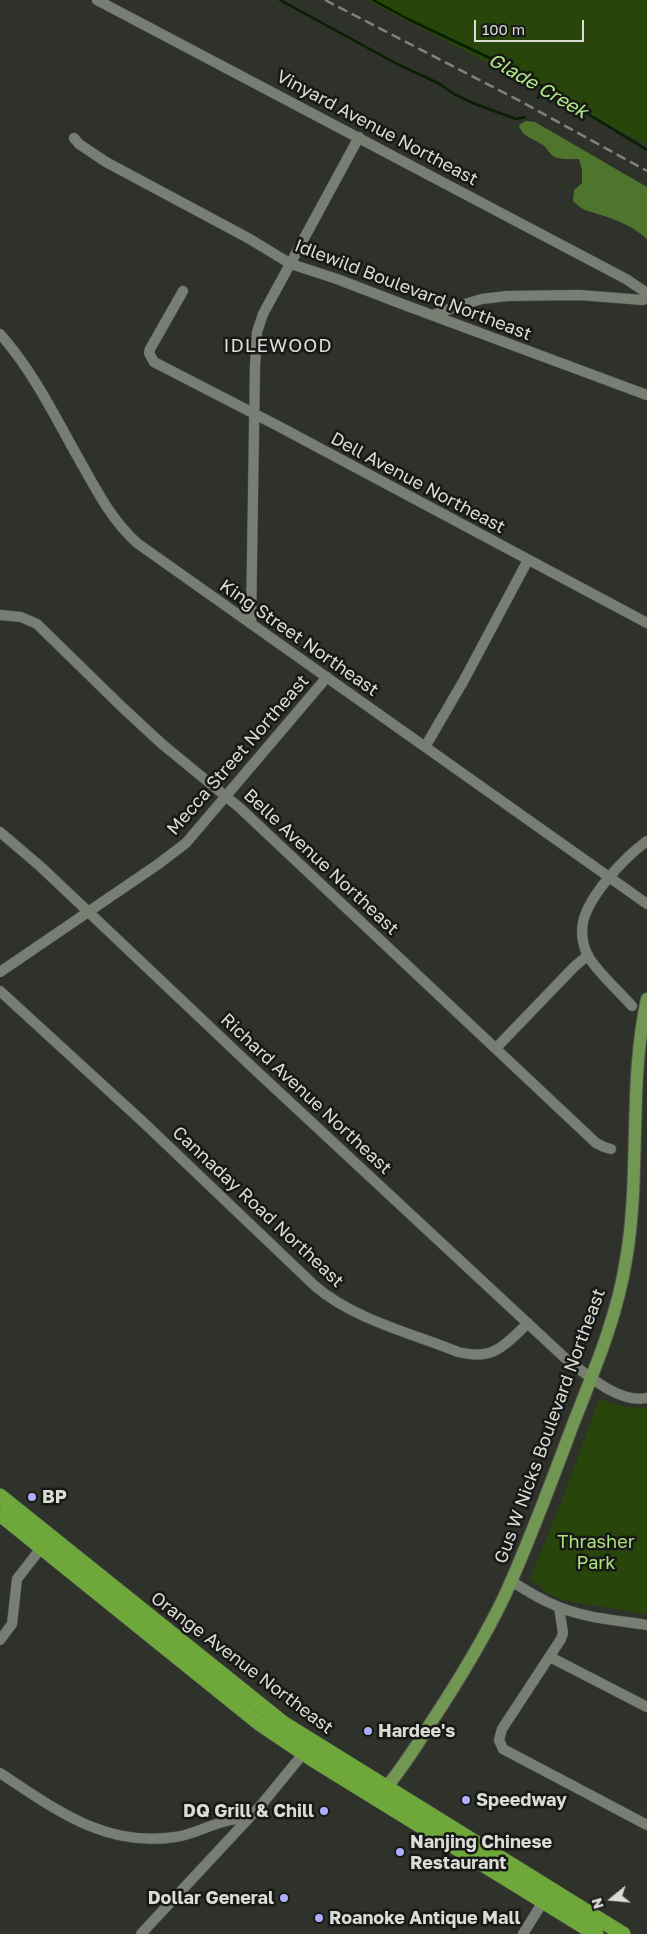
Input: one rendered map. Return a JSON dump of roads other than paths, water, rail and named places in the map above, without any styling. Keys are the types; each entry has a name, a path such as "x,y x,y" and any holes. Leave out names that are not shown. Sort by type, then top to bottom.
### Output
{"highway":[{"name":"Orange Avenue Northeast","path":"0,1496 45,1542"},
{"name":"Orange Avenue Northeast","path":"0,1514 45,1542 260,1706 308,1748 547,1895 623,1934"},
{"name":"Orange Avenue Northeast","path":"547,1895 596,1934"}],"main road":[{"name":"Gus W Nicks Boulevard Northeast","path":"382,1793 401,1769 455,1687 490,1625 535,1524 614,1314 630,1238 633,1205 638,1057 647,999"}],"street":[{"name":"Vinyard Avenue Northeast","path":"97,0 360,137 645,292"},
{"path":"251,624 257,332 263,314 360,137"},
{"name":"Idlewild Boulevard Northeast","path":"74,138 78,144 106,162 248,238 291,264 321,273 647,395"},
{"name":"Dell Avenue Northeast","path":"183,291 150,349 154,362 647,623"},
{"path":"433,315 492,297 579,295 643,300 645,292"},
{"name":"King Street Northeast","path":"0,334 21,360 103,502 125,532 153,555 647,904"},
{"path":"425,747 464,680 528,560"},
{"name":"Belle Avenue Northeast","path":"0,615 21,617 37,624 155,737 226,796 596,1143 611,1149"},
{"name":"Mecca Street Northeast","path":"0,972 178,851 327,677"},
{"name":"Richard Avenue Northeast","path":"0,832 41,867 565,1358 591,1378 628,1397 647,1398"},
{"path":"632,1006 588,955 582,937 583,922 590,906 610,877 622,862 647,841"},
{"path":"496,1048 574,967 588,955"},
{"name":"Cannaday Road Northeast","path":"0,991 142,1121 315,1286 333,1299 381,1322 458,1352 471,1355 491,1353 498,1350 528,1323"},
{"path":"0,1640 12,1624 17,1579 45,1542"},
{"path":"511,1581 559,1607 590,1616 647,1625"},
{"path":"559,1607 563,1633 550,1657 500,1734 500,1745 510,1753 647,1825"},
{"path":"550,1657 647,1707"},
{"path":"141,1934 249,1818 308,1748"},
{"path":"0,1773 82,1824 111,1834 139,1838 175,1837 223,1822 249,1818"},
{"path":"523,1934 547,1895"}],"waterway":[{"path":"280,0 397,64 438,83 454,94 516,119 525,117"},
{"name":"Glade Creek","path":"373,0 408,19 521,73 647,150"},
{"path":"538,98 544,87"}],"railway":[{"path":"325,0 520,101 647,171"}],"place":[{"name":"BP","path":"32,1497"},
{"name":"Hardee's","path":"368,1731"},
{"name":"Speedway","path":"466,1800"},
{"name":"DQ Grill & Chill","path":"324,1811"},
{"name":"Nanjing Chinese Restaurant","path":"400,1852"},
{"name":"Dollar General","path":"284,1898"},
{"name":"Roanoke Antique Mall","path":"319,1918"}],"district":[{"name":"IDLEWOOD","path":"278,346"}],"park label":[{"name":"Thrasher Park","path":"596,1552"}]}
